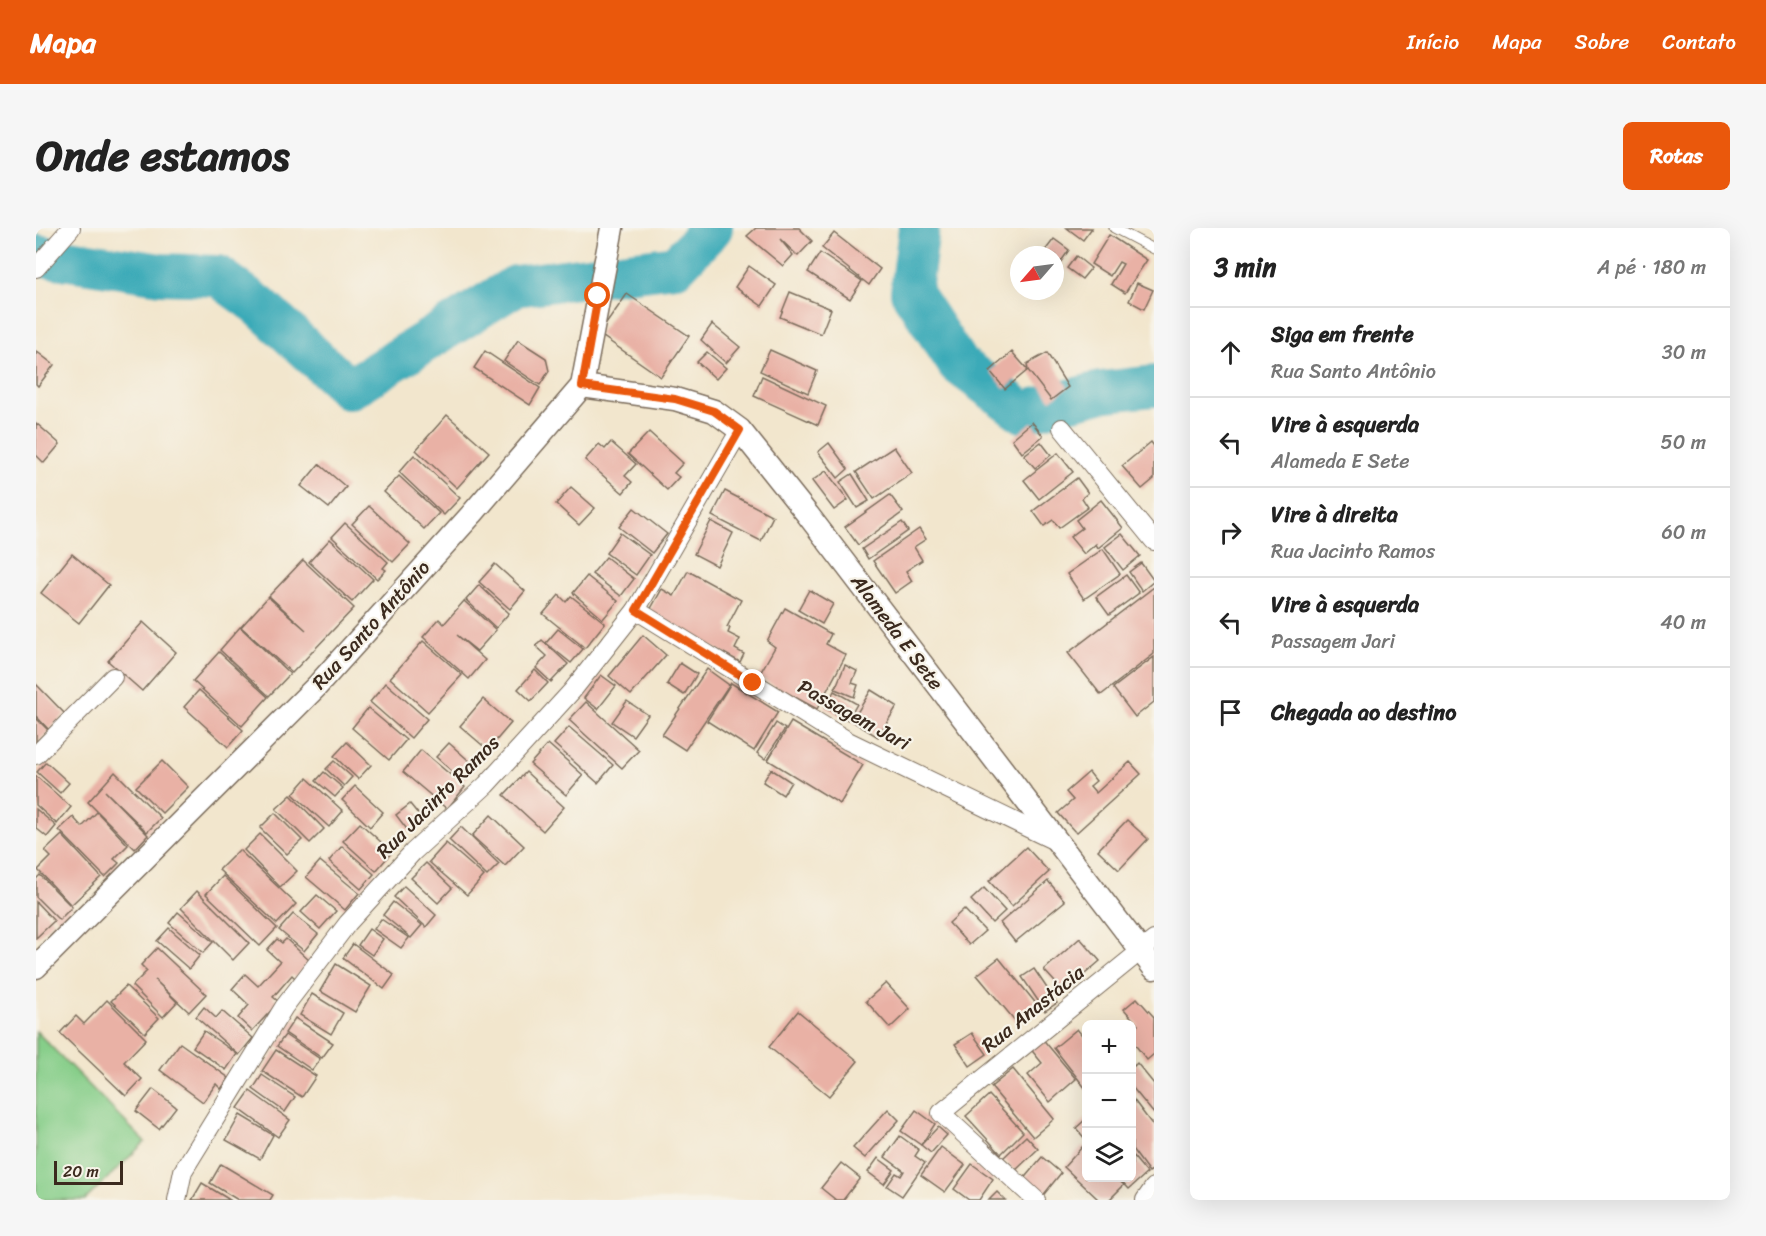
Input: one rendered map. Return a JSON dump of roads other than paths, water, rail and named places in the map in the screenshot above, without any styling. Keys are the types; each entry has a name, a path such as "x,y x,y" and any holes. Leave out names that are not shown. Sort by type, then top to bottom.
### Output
{"street":[{"path":"36,268 72,228"},
{"path":"582,386 612,228"},
{"name":"Alameda E Sete","path":"582,386 675,399 714,411 740,430 808,515 1059,843 1149,953"},
{"name":"Rua Santo Antônio","path":"36,968 316,687 472,514 582,386"},
{"path":"1062,428 1154,541"},
{"name":"Rua Jacinto Ramos","path":"177,1200 183,1171 284,1007 348,923 414,852 494,776 572,691 636,610 740,430"},
{"name":"Passagem Jari","path":"636,610 848,741 1059,843"},
{"path":"36,755 113,677"},
{"name":"Rua Anastácia","path":"1036,1200 941,1113 1149,953"},
{"path":"1145,1200 1154,1187"}],"lane":[{"path":"1114,228 1154,249"}],"waterway":[{"path":"36,255 161,274 218,276 258,305 349,389 515,286 676,266 712,228"},
{"path":"919,228 911,292 958,364 1023,412 1100,392 1154,386"}]}
